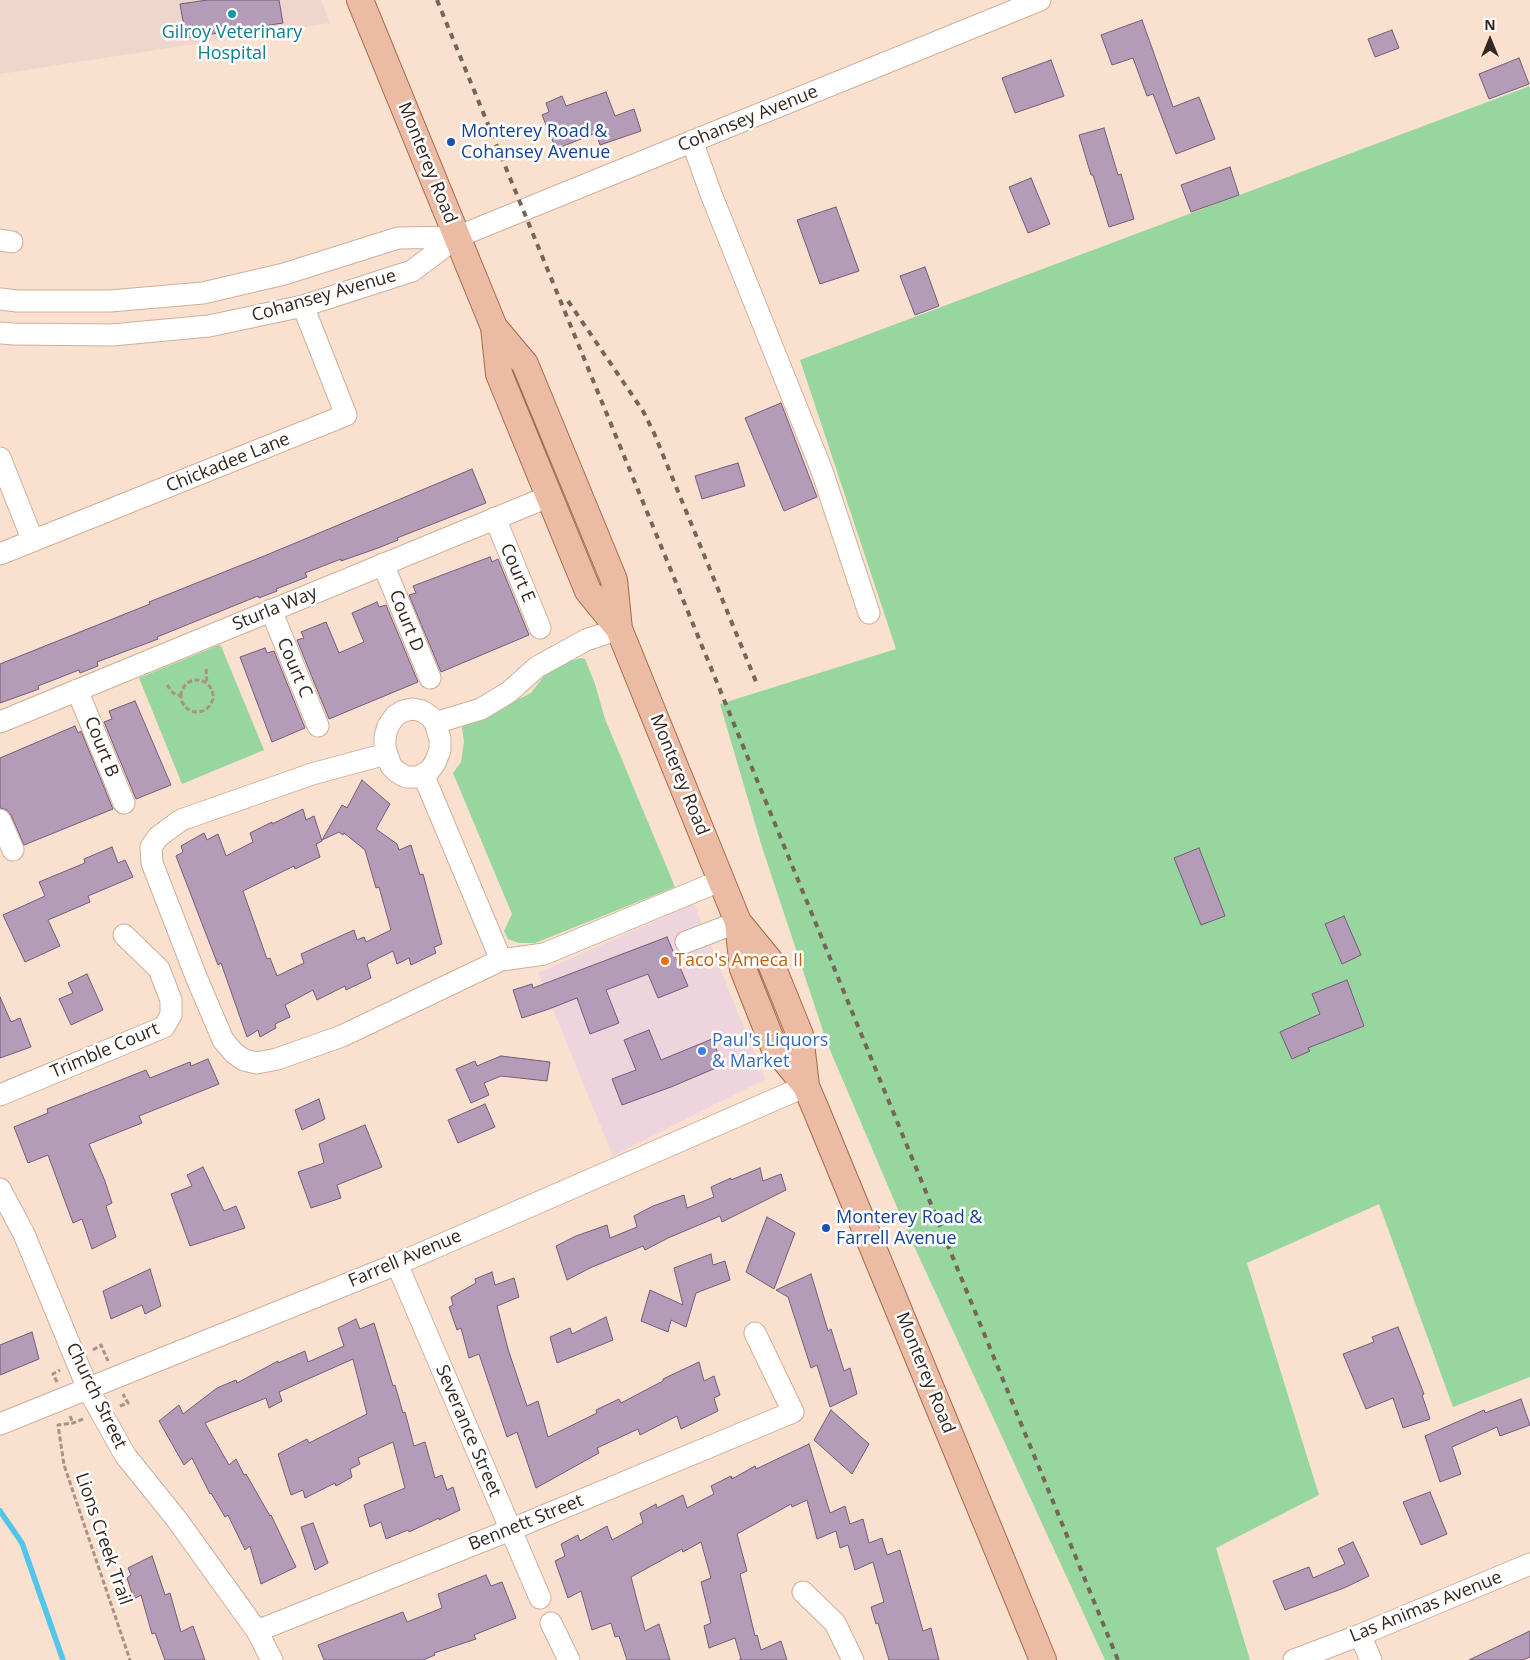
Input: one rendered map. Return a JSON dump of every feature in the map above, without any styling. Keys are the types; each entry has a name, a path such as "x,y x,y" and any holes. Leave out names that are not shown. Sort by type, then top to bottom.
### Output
{"main road":[{"name":"Monterey Road","path":"360,0 494,327 499,374 588,591 619,629"},
{"name":"Monterey Road","path":"494,327 525,364 535,388 614,580 619,629 738,922 770,960 800,1035 806,1086 1043,1660"}],"street":[{"name":"Cohansey Avenue","path":"0,333 112,335 209,326 303,306 412,271 456,237 1040,0"},
{"path":"692,141 711,194 822,471 868,612"},
{"name":"Cohansey Avenue","path":"0,299 17,301 110,301 204,293 284,274 398,238 456,237"},
{"name":"Chickadee Lane","path":"0,554 346,415 303,306"},
{"path":"0,458 33,541"},
{"name":"Sturla Way","path":"0,722 550,496"},
{"name":"Court E","path":"495,518 540,628"},
{"name":"Court D","path":"383,564 430,678"},
{"name":"Court C","path":"271,610 318,726"},
{"path":"435,723 481,709 509,692 537,667 586,640 619,629"},
{"name":"Court B","path":"78,690 124,803"},
{"path":"413,708 422,711 435,723 440,740 440,750 435,763 429,771 418,777 406,777 391,766 386,754 385,737 388,726 395,716 413,708"},
{"path":"386,754 312,774 181,820 158,837 151,847 152,863 197,980 224,1040 234,1053 244,1060 257,1063 277,1059 342,1036 500,960 544,954 722,880"},
{"path":"423,774 500,960"},
{"path":"0,820 12,850"},
{"path":"686,942 738,922"},
{"name":"Trimble Court","path":"0,1095 164,1028 171,1016 170,1000 158,969 124,935"},
{"name":"Farrell Avenue","path":"0,1424 397,1264 806,1086"},
{"name":"Church Street","path":"0,1189 24,1234 88,1389 125,1455 178,1521 257,1631 272,1660"},
{"name":"Severance Street","path":"397,1264 540,1598"},
{"name":"Bennett Street","path":"257,1631 510,1530 793,1412 755,1332"},
{"name":"Las Animas Avenue","path":"1294,1660 1360,1635 1530,1564"},
{"path":"803,1592 835,1623 853,1660"},
{"path":"551,1623 569,1660"},
{"path":"1360,1635 1371,1660"}],"path":[{"path":"206,669 207,684"},
{"path":"200,681 207,684 212,691 212,701 207,709 197,712 188,709 181,696 185,686 200,681"},
{"path":"167,684 173,693 181,696"},
{"name":"Lions Creek Trail","path":"73,1423 58,1425 64,1466 130,1660"}],"shaded area":[{"path":"0,0 321,0 330,23 0,74"},
{"path":"694,904 765,1079 613,1156 538,973"}],"green space":[{"path":"1530,86 1530,1377 1453,1407 1379,1204 1247,1263 1319,1495 1216,1548 1250,1660 1105,1660 908,1233 827,1043 762,847 720,704 896,649 800,360"},
{"path":"219,645 264,750 182,784 139,678"},
{"path":"581,658 585,659 595,684 605,719 675,887 535,943 519,943 508,939 504,931 512,914 453,773 461,762 464,742 461,720 499,709 531,693 544,676 561,664"}],"building":[{"name":"Gilroy Veterinary Hospital","path":"207,0 279,0 283,23 186,38 180,4"},
{"path":"1142,20 1173,107 1199,97 1215,139 1176,154 1153,94 1147,96 1133,58 1112,65 1101,35"},
{"path":"1392,30 1399,48 1375,57 1368,39"},
{"path":"1519,58 1529,84 1489,99 1479,74"},
{"path":"1051,60 1064,96 1015,113 1002,78"},
{"path":"606,92 615,116 634,109 641,131 600,145 596,133 556,149 542,115 549,112 546,103 562,96 566,106"},
{"path":"1104,128 1118,175 1121,174 1134,219 1109,227 1079,135"},
{"path":"1230,167 1239,195 1191,212 1181,185"},
{"path":"1031,178 1050,224 1028,233 1009,187"},
{"path":"836,207 859,271 820,284 797,220"},
{"path":"925,267 939,306 915,315 900,276"},
{"path":"781,403 817,497 784,511 745,418"},
{"path":"738,463 745,486 702,499 695,476"},
{"path":"472,469 486,503 397,538 398,540 378,548 341,561 341,559 305,573 307,577 276,589 277,591 259,598 258,596 157,637 158,639 97,662 98,666 80,673 79,670 38,686 39,689 0,703 0,664 150,604 149,602"},
{"path":"490,557 492,562 498,559 529,635 441,672 409,595 416,593 413,586"},
{"path":"377,602 379,607 386,605 418,682 329,719 297,640 304,638 301,632 326,622 339,653 364,642 352,613"},
{"path":"265,648 267,653 274,651 305,728 272,742 240,657"},
{"path":"135,701 171,785 136,799 104,722 112,719 109,711"},
{"path":"75,726 78,733 81,731 113,809 24,845 11,815 7,810 0,808 0,758"},
{"path":"362,780 390,804 376,829 397,844 399,850 411,845 420,875 423,874 442,944 434,947 436,953 411,965 409,958 397,964 393,951 367,964 371,978 346,990 345,986 317,1000 313,990 285,1005 290,1017 275,1024 276,1028 260,1037 258,1030 247,1037 221,963 218,965 176,856 183,852 181,846 204,833 207,840 218,834 226,856 253,842 250,833 303,809 306,820 314,816 322,841 316,844 320,857 295,869 294,866 243,891 267,959 270,958 277,976 304,963 301,954 354,930 357,940 364,937 366,942 391,930 379,887 376,888 365,850 344,833 343,835 339,832 322,840 342,805 347,808"},
{"path":"112,847 118,863 125,860 133,877 88,896 90,902 48,920 60,946 25,962 3,915 45,896 39,882 85,863 84,859"},
{"path":"1199,848 1225,916 1201,925 1174,858"},
{"path":"1344,916 1361,955 1342,964 1325,924"},
{"path":"667,937 688,986 658,998 648,974 606,990 619,1023 590,1034 577,998 522,1018 513,990 532,984 533,988"},
{"path":"87,974 103,1010 71,1025 59,999 73,993 68,983"},
{"path":"1347,980 1364,1026 1308,1048 1310,1051 1292,1059 1280,1032 1320,1014 1312,994"},
{"path":"0,997 11,1022 20,1018 31,1047 0,1058"},
{"path":"649,1030 661,1060 712,1039 723,1065 622,1105 612,1079 636,1070 624,1040"},
{"path":"501,1056 550,1062 547,1081 501,1076 484,1083 489,1095 471,1103 456,1069 475,1061 477,1066"},
{"path":"208,1059 219,1084 139,1116 142,1123 89,1144 112,1203 106,1206 116,1237 92,1249 82,1219 73,1223 48,1155 28,1163 14,1127 48,1113 47,1109 146,1070 150,1078 190,1062 191,1066"},
{"path":"319,1099 325,1119 302,1130 295,1110"},
{"path":"485,1104 495,1127 458,1143 448,1120"},
{"path":"365,1125 382,1167 337,1185 341,1198 311,1208 298,1172 324,1163 319,1144"},
{"path":"203,1167 224,1211 236,1206 245,1228 190,1246 171,1194 192,1186 187,1175"},
{"path":"760,1168 763,1181 781,1174 786,1190 722,1222 720,1216 645,1250 643,1246 590,1268 567,1280 556,1246 576,1236 607,1225 610,1238 637,1227 634,1216 653,1206 684,1195 687,1208 714,1197 711,1187"},
{"path":"767,1217 795,1233 774,1289 746,1272"},
{"path":"711,1254 713,1265 725,1261 730,1280 696,1293 686,1327 671,1320 668,1332 641,1321 650,1290 683,1305 674,1268"},
{"path":"150,1269 161,1306 145,1314 142,1305 111,1319 103,1291"},
{"path":"492,1272 495,1285 514,1278 519,1297 497,1306 508,1349 527,1406 538,1401 548,1437 597,1413 596,1410 619,1399 621,1403 663,1381 663,1379 699,1362 704,1381 714,1376 720,1395 714,1398 718,1411 681,1429 677,1416 640,1435 638,1429 597,1448 599,1453 536,1488 517,1432 507,1437 479,1354 469,1358 461,1328 457,1330 449,1307 453,1305 451,1297 476,1283 475,1279"},
{"path":"811,1274 828,1331 831,1329 844,1371 850,1368 857,1394 830,1407 817,1365 811,1368 788,1297 776,1290"},
{"path":"606,1317 613,1340 557,1363 550,1337 570,1328 572,1334"},
{"path":"356,1319 360,1329 374,1323 393,1386 395,1385 403,1413 405,1412 414,1446 425,1442 435,1478 442,1475 447,1490 453,1487 460,1510 409,1532 408,1530 386,1539 381,1522 370,1527 364,1505 405,1488 393,1442 358,1458 360,1464 350,1469 352,1477 336,1486 335,1483 305,1498 303,1490 291,1495 278,1454 307,1439 309,1443 367,1414 353,1359 279,1392 282,1401 269,1408 266,1398 205,1423 229,1465 236,1459 244,1475 246,1474 271,1515 296,1567 261,1584 250,1546 245,1550 228,1515 225,1517 210,1494 192,1458 184,1465 159,1421 179,1405 183,1414 217,1388 236,1380 237,1383 278,1361 278,1363 305,1351 308,1362 344,1346 338,1328"},
{"path":"1398,1327 1424,1394 1422,1395 1430,1419 1403,1428 1393,1398 1366,1409 1343,1354 1374,1342 1372,1337"},
{"path":"32,1332 39,1359 0,1375 0,1345"},
{"path":"1521,1399 1530,1425 1500,1436 1497,1427 1452,1447 1461,1474 1440,1482 1425,1436 1484,1410 1485,1413"},
{"path":"831,1410 869,1444 852,1474 814,1440"},
{"path":"809,1444 830,1513 845,1506 850,1524 863,1519 869,1543 882,1538 887,1555 900,1550 923,1631 931,1628 939,1660 889,1660 871,1607 884,1602 873,1562 855,1570 848,1545 840,1548 836,1531 817,1539 807,1500 792,1507 791,1504 737,1534 747,1571 740,1574 755,1636 757,1635 761,1650 781,1641 787,1660 739,1660 741,1659 735,1638 709,1648 704,1626 711,1623 701,1582 711,1578 701,1542 683,1552 682,1549 631,1577 645,1631 659,1624 670,1660 627,1660 619,1636 615,1637 611,1623 592,1630 581,1591 568,1598 555,1561 565,1556 561,1544 578,1535 580,1541 607,1526 612,1540 643,1523 640,1513 656,1504 657,1508 683,1495 687,1508 714,1494 711,1486 731,1476 732,1479 755,1466 756,1469"},
{"path":"1430,1492 1447,1534 1421,1545 1403,1502"},
{"path":"313,1523 328,1563 315,1570 301,1527"},
{"path":"1353,1542 1369,1576 1344,1588 1285,1610 1273,1581 1309,1567 1313,1578 1345,1564 1338,1549"},
{"path":"152,1556 165,1595 170,1593 181,1632 193,1626 205,1660 165,1660 155,1633 152,1634 141,1595 134,1599 127,1578 131,1575 128,1568"},
{"path":"486,1575 491,1586 502,1582 516,1618 474,1635 476,1639 434,1653 435,1655 423,1660 324,1660 318,1645 403,1612 407,1622 442,1608 438,1594"},
{"path":"1530,1631 1530,1657 1523,1660 1469,1660"}],"waterway":[{"path":"0,1511 22,1543 63,1660"}],"railway":[{"path":"437,0 1118,1660"},
{"path":"568,301 643,411 654,433 757,684"}],"place":[{"name":"Gilroy Veterinary Hospital","path":"232,14"},
{"name":"Monterey Road & Cohansey Avenue","path":"451,142"},
{"name":"Taco's Ameca II","path":"665,961"},
{"name":"Paul's Liquors & Market","path":"702,1051"},
{"name":"Monterey Road & Farrell Avenue","path":"826,1228"}]}
